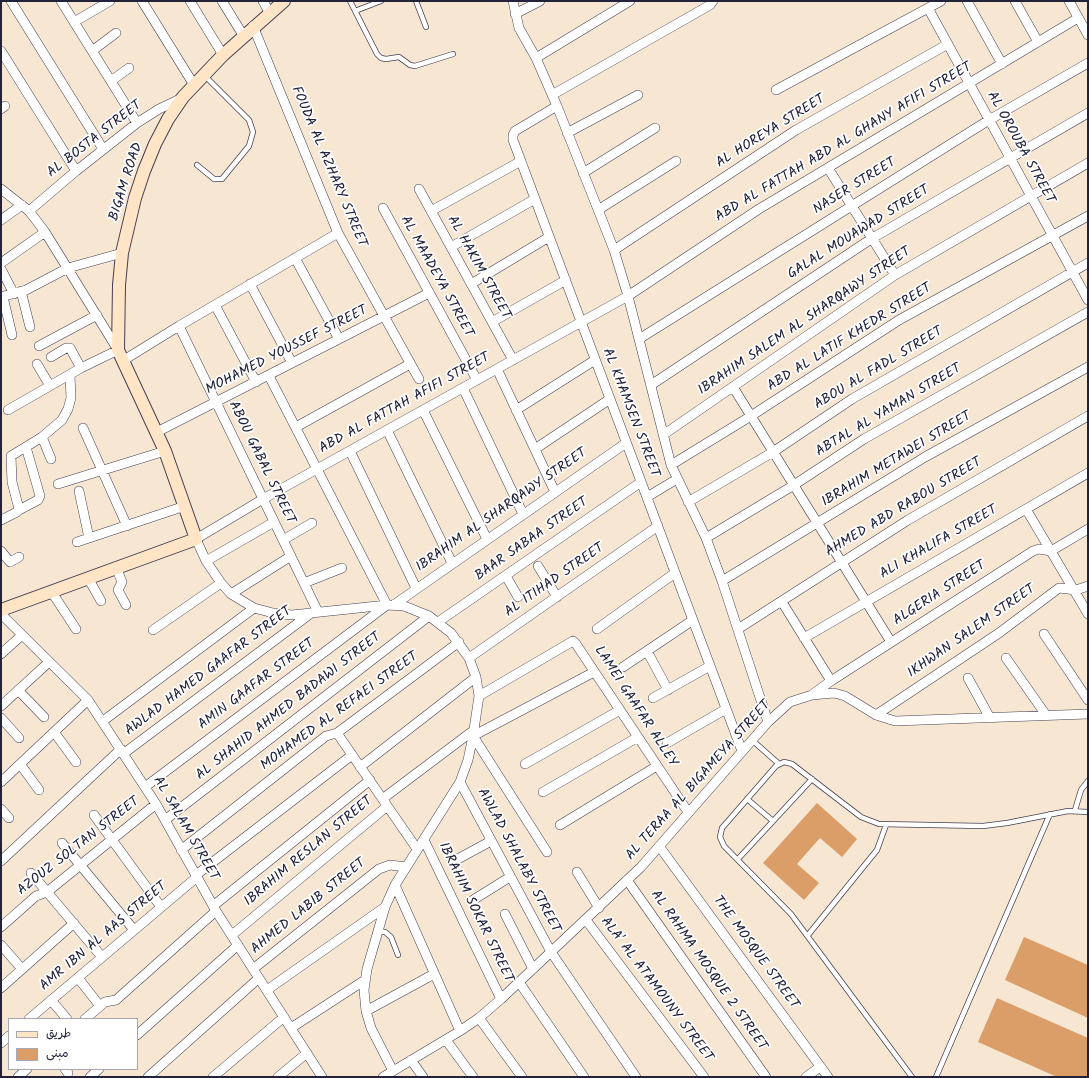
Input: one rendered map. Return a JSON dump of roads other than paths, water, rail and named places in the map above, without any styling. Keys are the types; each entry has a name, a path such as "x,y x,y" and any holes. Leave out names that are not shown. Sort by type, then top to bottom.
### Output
{"main road":[{"name":"BIGAM ROAD","path":"121,355 118,292 122,253 135,198 154,144 183,97 243,35 284,1"},
{"path":"1,610 196,539 186,506 165,451 121,355"}],"street":[{"path":"11,1 103,149"},
{"path":"61,1 138,124"},
{"path":"74,22 110,1"},
{"path":"142,1 194,85"},
{"path":"190,1 223,55"},
{"path":"222,1 243,35"},
{"path":"262,1 269,12"},
{"name":"AL KHAMSEN STREET","path":"513,1 519,28 536,58 552,95 614,250 628,296 671,465 706,538 722,581 768,722"},
{"path":"515,14 540,1"},
{"path":"536,58 630,1"},
{"path":"552,95 710,5 713,1"},
{"path":"776,90 941,1"},
{"path":"967,1 1002,64"},
{"path":"1015,1 1038,42"},
{"path":"1069,1 1088,35"},
{"name":"AL OROUBA STREET","path":"928,8 970,83 988,120 1088,300"},
{"name":"ABD AL FATTAH ABD AL GHANY AFIFI STREET","path":"628,296 746,218 1078,18"},
{"name":"FOUDA AL AZHARY STREET","path":"253,26 338,233 419,378"},
{"path":"92,51 116,34"},
{"name":"AL HOREYA STREET","path":"614,250 796,130 948,44"},
{"path":"1,51 76,171"},
{"name":"NASER STREET","path":"639,339 988,120 1088,63"},
{"path":"111,81 129,68"},
{"path":"567,133 638,95"},
{"name":"AL BOSTA STREET","path":"1,220 25,208 159,109 183,97"},
{"name":"AL KHAMSEN STREET","path":"556,106 514,133 513,140 742,751"},
{"name":"GALAL MOUAWAD STREET","path":"650,385 871,239 1010,160 1088,113"},
{"path":"583,173 655,128"},
{"path":"598,210 676,161"},
{"path":"431,211 521,162"},
{"name":"IBRAHIM SALEM AL SHARQAWY STREET","path":"663,435 895,275 1032,197 1088,163"},
{"path":"828,168 871,239 895,275"},
{"path":"1,189 25,208 45,232 121,355"},
{"name":"AL HAKIM STREET","path":"419,189 513,360"},
{"path":"450,247 535,199"},
{"name":"AL MAADEYA STREET","path":"383,208 477,380"},
{"name":"ABD AL LATIF KHEDR STREET","path":"671,465 751,416 899,320 1088,216"},
{"path":"1,263 45,232"},
{"path":"8,410 81,368 121,355 179,326 338,233"},
{"path":"471,284 549,237"},
{"path":"12,334 2,297 18,293 68,268 122,253"},
{"path":"295,258 339,339"},
{"name":"ABOU AL FADL STREET","path":"688,502 773,452 852,399 1088,263"},
{"path":"1,269 18,293 30,327"},
{"path":"492,322 566,280"},
{"path":"250,284 292,363"},
{"name":"MOHAMED YOUSSEF STREET","path":"157,432 429,293"},
{"name":"ABD AL FATTAH AFIFI STREET","path":"196,539 263,499 628,296"},
{"path":"215,305 256,382"},
{"name":"ABTAL AL YAMAN STREET","path":"706,538 794,485 864,439 1088,312"},
{"path":"38,346 97,315"},
{"name":"ABOU GABAL STREET","path":"179,326 304,583 315,613"},
{"path":"51,357 69,348 81,368"},
{"path":"516,410 595,360"},
{"path":"37,364 50,386"},
{"path":"296,428 410,364"},
{"name":"IBRAHIM METAWEI STREET","path":"722,581 925,456 1088,367"},
{"path":"497,369 555,492"},
{"path":"19,510 12,482 11,456 42,436 62,420 68,409 71,398 70,375"},
{"path":"269,376 317,469 391,604"},
{"path":"732,387 892,642"},
{"path":"463,388 523,514"},
{"path":"535,449 610,399"},
{"path":"423,410 487,539"},
{"name":"AHMED ABD RABOU STREET","path":"738,629 782,602 841,561 908,520 1088,416"},
{"path":"83,428 126,526"},
{"path":"387,430 452,563"},
{"path":"42,436 51,459"},
{"name":"IBRAHIM AL SHARQAWY STREET","path":"391,604 626,443"},
{"path":"1,520 40,498 26,447"},
{"path":"58,484 165,451"},
{"path":"350,451 416,588"},
{"name":"ALI KHALIFA STREET","path":"804,638 1088,473"},
{"path":"647,497 677,479"},
{"name":"BAAR SABAA STREET","path":"438,622 641,482"},
{"path":"79,491 89,538"},
{"path":"77,542 186,506"},
{"path":"1026,509 1088,614"},
{"path":"206,561 274,522"},
{"path":"283,540 312,523"},
{"name":"AL ITIHAD STREET","path":"469,658 658,526"},
{"name":"ALGERIA STREET","path":"812,695 831,680 1033,551 1039,549 1050,550 1088,529"},
{"path":"196,539 206,561 221,583 231,594 254,608 273,613 292,615 391,604 429,616 438,622 459,642 469,658 476,677 479,696 474,733 468,760 460,782 395,885 385,907 365,980 366,1011 371,1028 393,1071"},
{"path":"1,551 10,562 18,557"},
{"path":"231,594 291,556"},
{"path":"538,566 557,597"},
{"path":"116,567 122,582 118,590 126,605"},
{"path":"304,583 342,568"},
{"path":"596,630 675,573"},
{"path":"506,576 518,597"},
{"path":"88,578 101,601"},
{"path":"153,630 221,583"},
{"name":"IKHWAN SALEM STREET","path":"876,715 999,633 1059,588 1073,589 1088,586"},
{"path":"51,591 76,629"},
{"path":"782,602 831,680"},
{"name":"AMIN GAAFAR STREET","path":"144,787 391,604"},
{"path":"103,721 254,608"},
{"name":"AWLAD HAMED GAAFAR STREET","path":"1,861 122,751 315,613"},
{"name":"AL SALAM STREET","path":"1,614 88,700 103,721 156,804 215,908 322,1077"},
{"name":"AL SHAHID AHMED BADAWI STREET","path":"165,820 429,616"},
{"path":"623,667 693,620"},
{"path":"1044,634 1088,700"},
{"path":"1,654 22,635"},
{"name":"LAMEI GAAFAR ALLEY","path":"479,696 572,641 576,644 688,812"},
{"name":"MOHAMED AL REFAEI STREET","path":"182,850 326,736 337,733 459,642"},
{"path":"647,651 668,690"},
{"path":"1006,658 1046,715"},
{"path":"1,706 49,662"},
{"path":"653,698 710,666"},
{"name":"IBRAHIM RESLAN STREET","path":"232,935 385,808 385,797 474,733 594,672"},
{"path":"360,767 476,677"},
{"path":"968,678 990,718"},
{"path":"18,690 44,717"},
{"name":"AL TERAA AL BIGAMEYA STREET","path":"383,1077 446,1040 479,1018 534,969 627,880 659,846 751,740 790,702 812,695 826,693 845,696 876,715 895,720 1088,714"},
{"path":"1,782 88,700"},
{"path":"667,743 726,708"},
{"path":"525,764 620,710"},
{"path":"1,718 19,738"},
{"path":"54,732 76,762"},
{"path":"337,733 417,849"},
{"path":"474,733 547,852"},
{"path":"543,792 638,737"},
{"name":"AMR IBN AL AAS STREET","path":"30,1018 196,876 352,755"},
{"path":"20,764 39,790"},
{"path":"560,825 657,766"},
{"path":"86,1018 106,1001 116,1000 215,908 370,780"},
{"name":"AWLAD SHALABY STREET","path":"460,782 551,952 636,1077"},
{"name":"AZOUZ SOLTAN STREET","path":"1,927 38,894 47,892 156,804"},
{"path":"1,809 9,818"},
{"path":"94,815 161,907"},
{"name":"IBRAHIM SOKAR STREET","path":"424,840 501,999"},
{"path":"454,861 491,841"},
{"path":"62,843 134,930"},
{"name":"THE MOSQUE STREET","path":"659,846 828,1077"},
{"name":"AHMED LABIB STREET","path":"253,969 379,868 390,865 406,867"},
{"path":"576,872 599,908"},
{"path":"31,873 102,957"},
{"path":"473,900 510,877"},
{"name":"AL RAHMA MOSQUE 2 STREET","path":"627,880 766,1077"},
{"path":"395,885 460,1031"},
{"path":"267,990 385,907"},
{"path":"504,914 534,969"},
{"name":"ALA' AL ATAMOUNY STREET","path":"586,920 704,1077"},
{"path":"1,988 74,923"},
{"path":"1,945 22,969"},
{"path":"138,1034 238,945"},
{"path":"366,1011 434,974"},
{"path":"78,978 100,1006"},
{"path":"148,1077 259,978"},
{"path":"291,1028 365,980"},
{"path":"519,982 584,1077"},
{"path":"51,1000 66,1018"},
{"path":"213,1077 284,1017"},
{"path":"479,1018 522,1077"},
{"path":"446,1040 473,1077"},
{"path":"278,1077 307,1053"},
{"path":"411,1060 423,1077"},
{"path":"806,1077 820,1067"},
{"path":"90,1077 98,1070"}],"lane":[{"path":"350,1 377,54 381,58 386,59 399,57 410,65 415,66 453,54"},
{"path":"355,11 381,1"},
{"path":"416,1 426,27"},
{"path":"197,165 214,179 222,179 249,146 254,132 249,120 204,75"},
{"path":"751,740 779,764 792,764 861,817 886,825 989,825 1075,810 1088,812"},
{"path":"779,764 722,828 720,832 721,842 781,903 808,935 912,1077"},
{"path":"738,859 812,779"},
{"path":"1075,810 1081,790 1088,781"},
{"path":"747,799 773,821"},
{"path":"936,1077 1050,814"},
{"path":"808,935 877,850 886,825"},
{"path":"378,931 385,932 391,937 398,955"}]}
